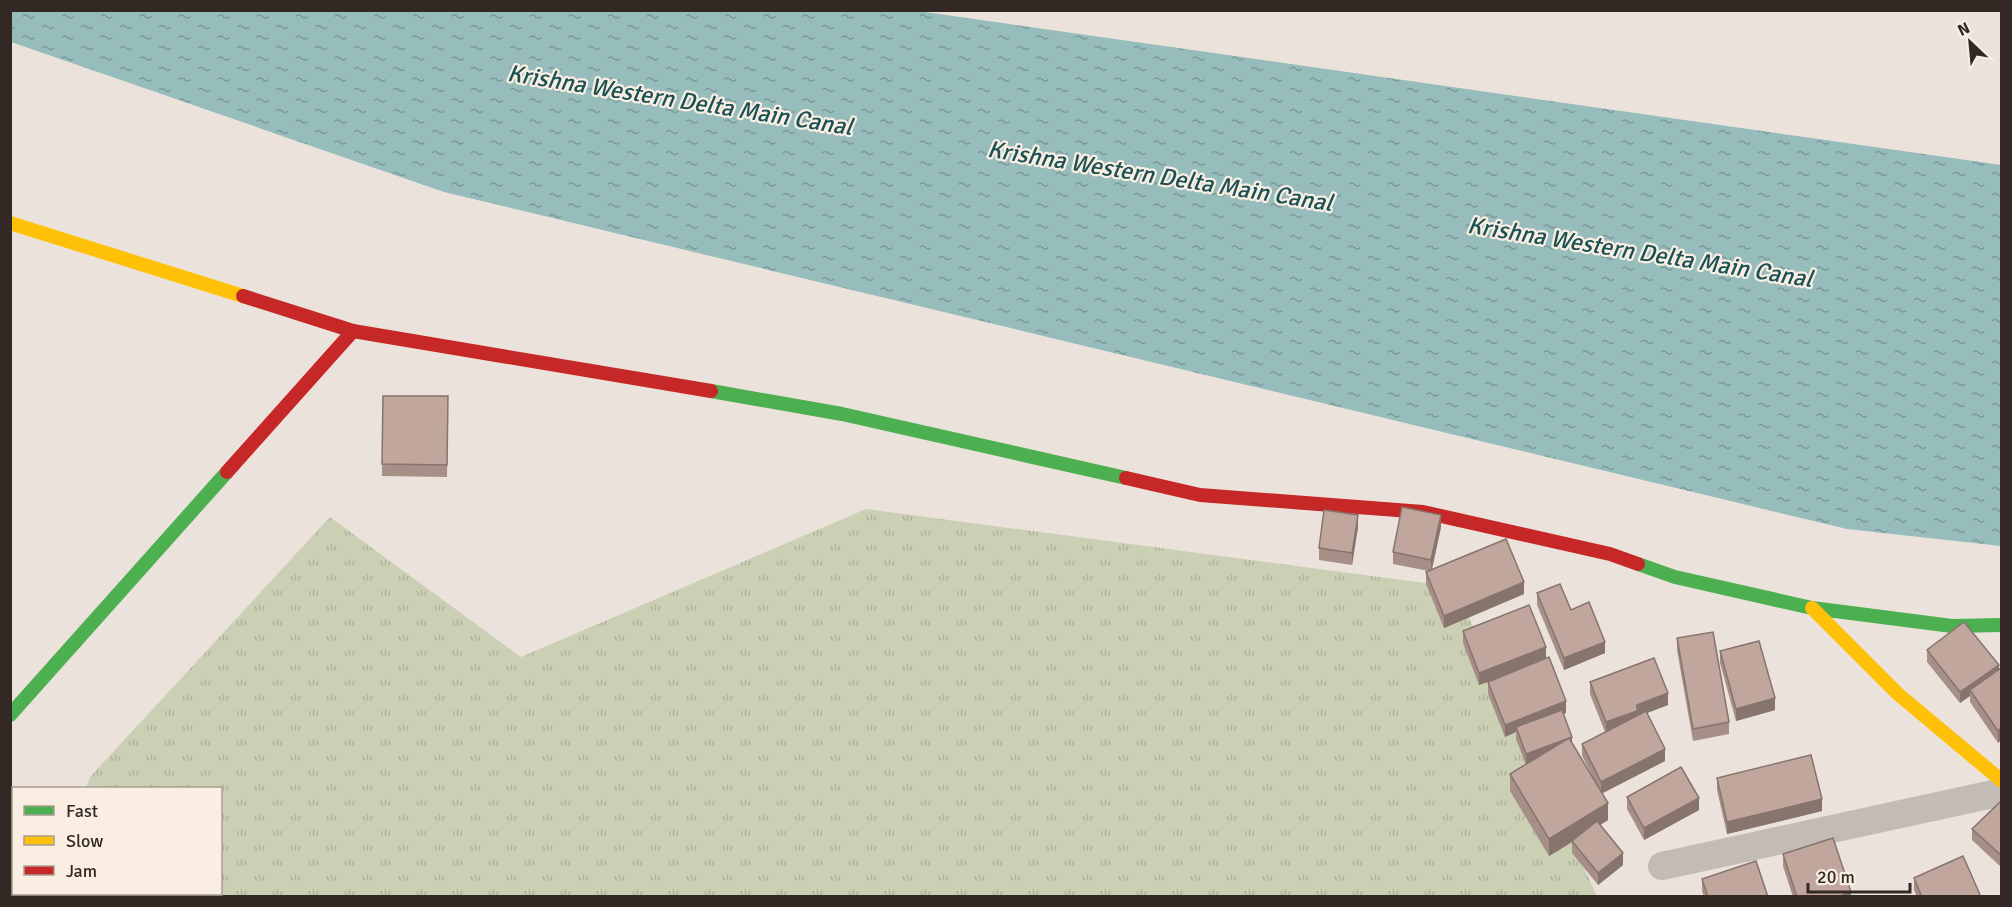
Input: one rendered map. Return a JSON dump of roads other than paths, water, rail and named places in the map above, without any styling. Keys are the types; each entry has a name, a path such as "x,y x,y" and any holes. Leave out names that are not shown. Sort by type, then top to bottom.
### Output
{"street":[{"path":"10,224 353,331 842,414 1200,495 1423,512 1610,554 1675,577 1812,608 1952,626 2001,625"},
{"path":"10,715 353,331"},
{"path":"1812,608 1898,694 2001,781"},
{"path":"1662,866 2001,792"}],"water":[{"name":"Krishna Western Delta Main Canal","path":"11,10 918,11 2001,165 2001,546 1847,529 444,192 11,42"}]}
